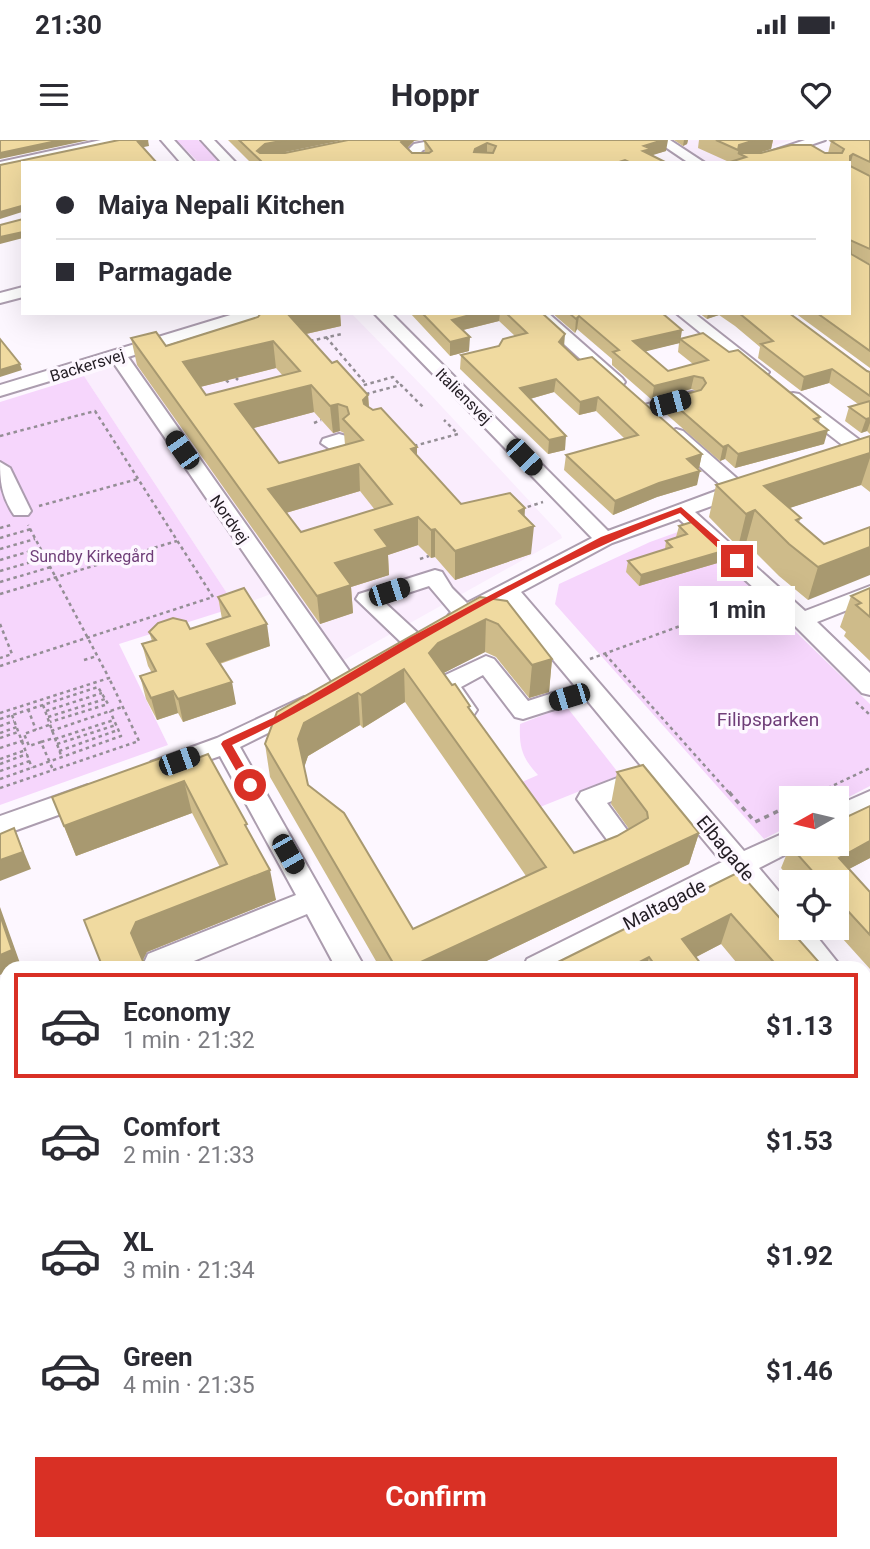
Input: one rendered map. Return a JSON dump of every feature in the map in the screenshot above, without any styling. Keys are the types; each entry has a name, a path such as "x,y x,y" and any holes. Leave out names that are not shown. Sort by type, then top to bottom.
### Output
{"street":[{"path":"23,161 119,140"},
{"path":"167,140 187,161"},
{"path":"207,140 228,161"},
{"path":"420,161 411,154 419,147 454,140"},
{"path":"661,140 696,161"},
{"path":"749,161 807,142 823,157"},
{"path":"0,166 21,161"},
{"path":"0,299 21,293"},
{"name":"Backersvej","path":"0,391 249,315"},
{"name":"Italiensvej","path":"384,315 605,539"},
{"path":"540,315 738,490"},
{"path":"687,315 866,451"},
{"name":"Nordvej","path":"118,356 344,681"},
{"path":"435,367 458,361"},
{"path":"637,401 692,397"},
{"path":"835,457 866,451"},
{"path":"0,468 21,511"},
{"path":"390,654 506,589 605,539 762,481"},
{"path":"681,510 802,620 870,687"},
{"path":"435,577 443,592 438,627 367,599 435,577"},
{"name":"Elbagade","path":"506,589 779,911"},
{"path":"802,620 870,593"},
{"path":"482,735 447,684 486,664 523,711 592,689"},
{"path":"138,776 226,744 281,719 367,667"},
{"path":"226,744 347,961"},
{"path":"587,863 625,845 590,799 660,771"},
{"path":"0,826 113,785"},
{"path":"849,811 870,801"},
{"name":"Maltagade","path":"551,961 779,846"},
{"path":"163,961 314,900"},
{"name":"Elbagade","path":"804,940 822,961"}],"path":[{"path":"306,342 342,334"},
{"path":"326,337 366,384"},
{"path":"356,387 393,377 423,407"},
{"path":"365,394 401,385"},
{"path":"0,436 95,411 213,597 0,666"},
{"path":"314,423 321,420"},
{"path":"410,447 458,434 444,420"},
{"path":"0,788 139,741 21,511 138,479"},
{"path":"515,511 562,496"},
{"path":"0,538 31,530"},
{"path":"0,549 36,539"},
{"path":"0,594 177,541"},
{"path":"0,560 41,548"},
{"path":"420,559 429,556"},
{"path":"0,571 46,558"},
{"path":"0,582 51,568"},
{"path":"572,666 772,592"},
{"path":"0,624 12,654 2,657 7,664"},
{"path":"605,654 755,822 779,811"},
{"path":"84,660 97,656"},
{"path":"0,719 109,678"},
{"path":"0,713 43,705 98,687 102,693 105,699 24,734 26,752 32,768"},
{"path":"46,711 102,693"},
{"path":"43,705 62,758"},
{"path":"27,707 36,730"},
{"path":"51,731 122,707"},
{"path":"0,779 121,736 110,711"},
{"path":"12,715 29,746 115,722"},
{"path":"0,726 14,721"},
{"path":"0,736 18,730"},
{"path":"59,751 118,730"},
{"path":"0,748 24,740"},
{"path":"41,742 53,770"},
{"path":"0,761 26,752"},
{"path":"0,771 30,761"},
{"path":"832,786 870,768"}],"shaded area":[{"path":"670,140 793,140 724,161 704,161"},
{"path":"280,315 353,315 430,394 562,538 328,669 274,593 236,607 84,376"}],"green space":[{"path":"176,140 198,140 220,161 197,161"},
{"name":"Sundby Kirkegård","path":"84,376 236,607 119,644 168,745 0,805 0,402"},
{"name":"Filipsparken","path":"689,528 870,704 870,786 849,797 849,786 779,786 779,831 764,839 555,604 559,584 650,542"},
{"path":"566,706 620,775 540,807 522,782 538,775 523,752 520,724"}],"building":[{"path":"0,140 61,140 0,153"},
{"path":"119,140 148,140 138,142 155,161 21,161 21,206 0,212 0,165"},
{"path":"239,140 286,140 265,144 257,151 260,153 285,153 348,140 403,140 401,142 412,153 429,153 432,151 424,140 663,140 644,146 651,149 643,151 663,161 261,161","holes":["487,143 496,146 493,153 474,152"]},
{"path":"716,140 755,140 739,145 738,150"},
{"path":"870,140 870,162 853,154 850,161 733,161 746,157 738,153 761,153 791,145 811,145 825,153 842,153 844,149 831,141"},
{"path":"851,166 870,176 870,249 851,240"},
{"path":"21,220 21,232 0,237 0,225"},
{"path":"851,254 870,265 870,351 820,315 851,315"},
{"path":"260,315 289,315 332,363 337,361 368,395 363,400 364,404 373,410 381,408 417,447 411,449 461,504 510,493 525,508 519,511 534,526 455,551 435,529 431,530 418,517 375,530 388,547 335,563 351,585 317,596 131,338 156,332 166,346","holes":["273,341 300,371 206,395 183,362","311,385 330,406 338,404 347,407 349,414 343,419 363,440 279,463 235,404","359,464 392,504 301,532 268,489"]},
{"path":"424,315 470,315 452,320 470,337 450,342"},
{"path":"508,315 544,315 565,334 559,342 578,360 592,357 702,454 687,459 700,471 659,483 615,501 566,455 638,435 598,397 580,402 556,379 520,388 566,436 549,440 461,355 499,346 503,339 527,333"},
{"path":"571,315 664,315 682,330 633,341 668,371 708,360 680,339 703,333 729,352 738,350 820,417 814,419 828,430 738,454 728,445 723,447 668,399 701,390 706,383 703,378 694,376 654,386 613,352 619,350 579,316 576,319"},
{"path":"741,315 792,315 870,372 870,396 832,369 804,377 761,344 773,341"},
{"path":"0,339 20,364 0,370"},
{"path":"870,401 870,418 866,419 849,407"},
{"path":"870,436 870,453 764,486 801,518 796,520 824,544 870,527 870,547 818,567 789,544 755,510 746,514 716,485"},
{"path":"692,522 723,551 641,575 628,561 672,547 666,541 687,534 679,526"},
{"path":"244,588 267,624 207,644 232,682 178,699 173,691 151,698 140,676 156,671 142,644 156,640 149,632 158,623 173,618 186,621 190,629 230,616 218,597"},
{"path":"870,588 870,617 856,605 861,603 851,596"},
{"path":"480,597 507,601 552,659 532,665 498,624 486,619 438,643 429,653 452,685 455,684 470,706 468,707 574,853 617,836 648,818 647,812 617,772 643,765 699,833 423,961 392,961 265,744 277,712","holes":["404,669 546,867 413,929 344,813 308,785 298,739 304,723 358,693 361,695"]},
{"path":"189,748 195,759 208,754 270,870 136,922 131,933 143,961 100,961 84,920 227,864 184,781 64,826 52,797"},
{"path":"870,806 870,841 849,853 849,816"},
{"path":"14,828 23,852 0,860 0,834"},
{"path":"799,856 843,856 839,858 870,892 870,935 849,912 849,870 811,870"},
{"path":"739,872 779,917 779,940 799,940 818,961 773,961 731,914 682,939 699,961 652,961 649,957 641,961 560,961"},
{"path":"0,915 12,950 0,955"}],"route":[{"path":"250,785 226,744 281,719 506,589 605,539 681,510 737,561"}]}
